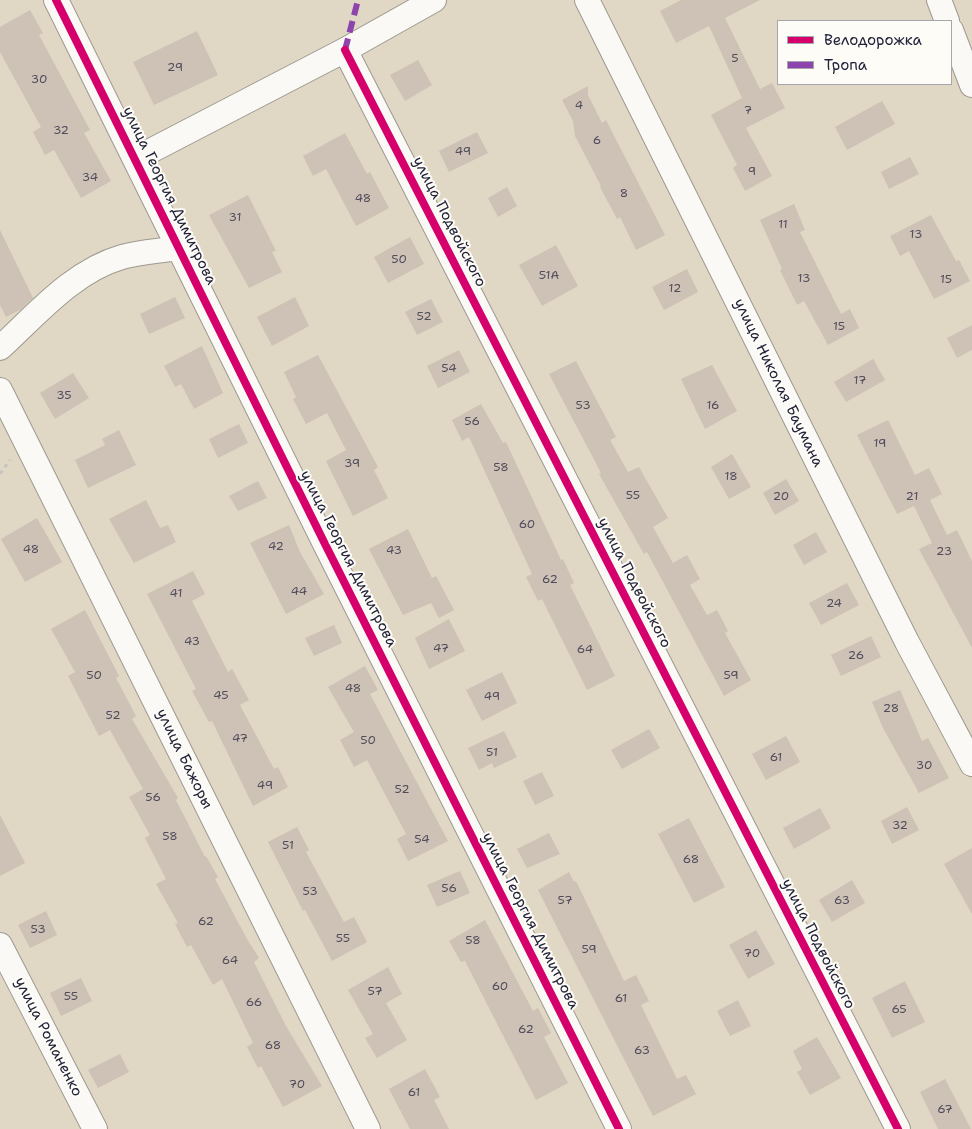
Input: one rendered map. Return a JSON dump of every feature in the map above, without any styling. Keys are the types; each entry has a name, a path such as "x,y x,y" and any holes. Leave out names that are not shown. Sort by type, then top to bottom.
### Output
{"street":[{"name":"улица Георгия Димитрова","path":"56,0 619,1129"},
{"path":"136,158 345,50 434,0"},
{"name":"улица Николая Баумана","path":"587,0 903,633 972,764"},
{"path":"939,0 947,20"},
{"path":"952,33 972,85"},
{"name":"улица Подвойского","path":"345,50 898,1129"},
{"path":"0,348 72,282 94,268 122,257 178,248"},
{"name":"улица Бажоры","path":"0,390 368,1129"},
{"name":"улица Романенко","path":"0,945 96,1129"}],"building":[{"path":"681,0 760,0 725,18 760,89 772,83 785,108 746,128 772,176 745,191 733,168 737,165 711,115 742,98 709,26 676,43 660,11"},
{"path":"30,10 43,33 39,35 90,130 84,133 111,181 81,198 54,150 45,155 33,132 41,127 0,52 0,27"},
{"path":"197,31 218,75 154,105 133,62"},
{"path":"418,60 432,85 405,101 390,75"},
{"path":"588,86 588,95 602,123 606,120 665,235 636,250 620,217 617,219 600,187 575,136 573,121 562,100"},
{"path":"882,101 895,124 847,150 835,127"},
{"path":"477,132 488,153 449,172 439,151"},
{"path":"345,133 367,174 370,172 389,208 356,226 326,169 313,176 303,156"},
{"path":"910,157 919,174 889,189 881,172"},
{"path":"507,187 517,206 498,217 488,198"},
{"path":"248,195 276,251 272,252 282,272 249,288 209,215"},
{"path":"794,204 805,230 800,232 841,314 850,309 859,328 828,345 804,301 797,305 780,270 782,269 760,220"},
{"path":"931,215 956,261 959,260 970,281 934,299 909,251 900,256 890,236"},
{"path":"0,230 33,298 20,310 6,317 0,305"},
{"path":"410,237 424,264 388,283 374,257"},
{"path":"556,245 578,286 542,306 519,265"},
{"path":"687,269 698,292 664,310 652,287"},
{"path":"175,297 185,318 149,334 140,314"},
{"path":"295,297 309,326 272,346 257,317"},
{"path":"431,299 443,322 417,335 405,312"},
{"path":"972,325 972,350 957,358 947,338"},
{"path":"202,346 223,393 194,409 181,384 175,387 164,366"},
{"path":"459,350 470,372 438,388 427,366"},
{"path":"318,355 378,467 374,470 388,498 353,516 326,461 346,450 327,413 306,424 293,399 296,397 284,372"},
{"path":"873,359 885,380 846,402 834,382"},
{"path":"576,361 616,437 610,440 628,472 639,467 668,518 653,527 673,563 687,555 700,579 690,585 707,615 717,610 728,631 725,633 751,680 724,696 647,552 644,554 599,474 601,473 549,374"},
{"path":"712,365 737,411 705,429 681,379"},
{"path":"73,373 89,398 55,419 40,393"},
{"path":"481,404 503,443 506,442 561,560 563,559 574,583 570,585 615,676 587,690 542,599 538,601 526,577 532,574 469,437 462,441 452,420"},
{"path":"888,420 915,475 929,468 942,494 930,500 947,535 957,530 972,561 972,648 919,549 932,543 914,506 897,514 857,435"},
{"path":"239,424 248,443 218,458 209,439"},
{"path":"119,430 136,465 88,488 75,460 105,445 102,439"},
{"path":"732,454 751,487 729,499 711,467"},
{"path":"786,479 799,501 775,515 763,493"},
{"path":"258,481 267,498 238,511 229,496"},
{"path":"146,500 160,528 168,525 176,542 134,563 109,519"},
{"path":"37,518 62,562 25,582 1,539"},
{"path":"289,525 300,552 324,594 286,614 250,543"},
{"path":"408,529 432,578 436,576 454,610 439,618 431,603 403,615 369,549"},
{"path":"816,532 827,552 804,565 793,545"},
{"path":"193,571 205,594 192,601 228,672 232,669 249,700 240,705 274,769 278,767 288,787 253,806 212,721 209,722 192,691 196,689 147,594"},
{"path":"847,583 859,605 821,625 809,603"},
{"path":"85,610 119,676 116,678 136,716 132,719 178,798 176,800 205,857 218,877 215,879 259,958 254,962 286,1026 322,1086 283,1107 261,1066 258,1068 247,1047 253,1043 222,979 213,985 191,945 187,947 175,924 178,923 156,884 166,879 145,838 150,835 129,797 143,789 110,730 99,736 68,676 75,672 51,629"},
{"path":"449,619 465,651 429,669 415,638"},
{"path":"334,625 342,643 314,656 305,638"},
{"path":"871,636 881,657 841,676 831,655"},
{"path":"365,666 378,690 370,694 448,841 408,861 397,839 406,834 367,760 354,767 340,740 354,732 328,687"},
{"path":"502,672 517,703 482,721 466,690"},
{"path":"900,690 922,741 928,738 949,778 919,793 883,728 872,702"},
{"path":"649,729 660,748 622,769 611,750"},
{"path":"504,731 517,757 494,768 492,763 479,770 468,748"},
{"path":"786,736 800,762 766,780 752,754"},
{"path":"542,772 554,796 535,805 523,781"},
{"path":"907,807 919,830 892,844 881,821"},
{"path":"820,808 831,828 794,849 783,828"},
{"path":"0,815 25,863 0,876"},
{"path":"689,818 725,887 694,903 658,834"},
{"path":"297,827 309,850 306,852 344,922 354,917 367,942 332,961 305,910 303,911 268,842"},
{"path":"549,833 560,854 527,868 517,849"},
{"path":"972,848 972,914 944,864"},
{"path":"460,871 470,893 437,907 427,885"},
{"path":"569,872 574,882 576,881 624,981 636,975 649,1001 641,1005 677,1079 686,1075 696,1094 653,1116 538,890"},
{"path":"852,880 865,903 832,922 819,900"},
{"path":"46,911 57,935 30,948 18,925"},
{"path":"485,920 533,1011 538,1008 551,1033 544,1037 568,1083 536,1100 465,961 461,962 449,941"},
{"path":"756,930 775,964 748,979 729,945"},
{"path":"388,967 402,994 386,1003 407,1040 377,1058 365,1038 373,1034 348,990"},
{"path":"81,978 92,1001 61,1016 50,993"},
{"path":"905,981 925,1022 892,1038 872,998"},
{"path":"738,1000 751,1026 730,1036 717,1011"},
{"path":"817,1037 841,1078 810,1095 797,1072 802,1069 793,1051"},
{"path":"120,1054 129,1072 98,1088 88,1070"},
{"path":"425,1069 440,1097 434,1100 449,1129 410,1129 389,1089"},
{"path":"945,1079 971,1129 938,1129 920,1092"}],"marked path":[{"path":"345,50 358,0"}],"cycle path":[{"path":"56,0 324,542 619,1129"},
{"path":"345,50 898,1129"}]}
